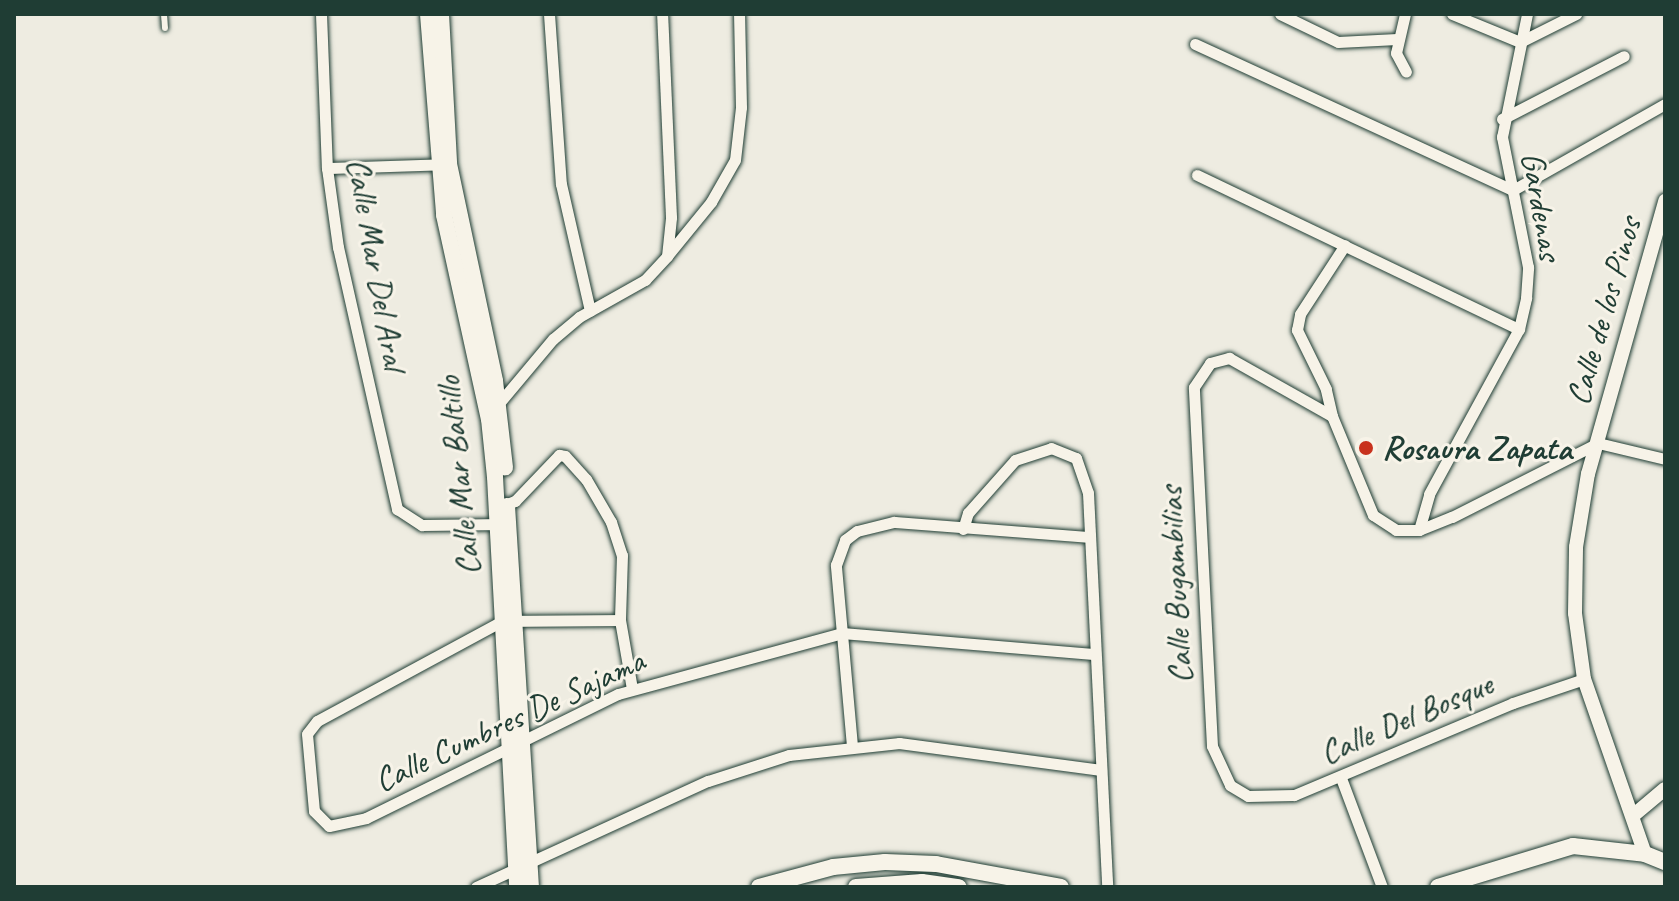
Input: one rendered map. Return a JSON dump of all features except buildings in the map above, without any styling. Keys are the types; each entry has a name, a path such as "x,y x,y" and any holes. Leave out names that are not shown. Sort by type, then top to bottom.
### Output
{"main road":[{"name":"Calle Mar Baltillo","path":"428,14 443,164 494,409 522,864 517,887"},
{"name":"Calle Mar Baltillo","path":"441,14 443,164"},
{"path":"1438,887 1573,846 1645,854 1665,862"},
{"path":"759,887 833,867 885,862 936,864 1061,887"},
{"name":"Calle Mar Baltillo","path":"522,864 531,887"},
{"path":"856,887 922,882 959,887"}],"street":[{"name":"Calle Mar Del Aral","path":"321,14 327,168 338,247 397,509 422,525 503,524"},
{"path":"549,14 561,184 590,311"},
{"path":"662,14 671,217 667,256"},
{"path":"494,409 553,339 590,311 645,280 711,202 735,160 741,107 739,14"},
{"path":"1280,14 1338,42 1397,39"},
{"path":"1405,14 1396,53 1406,72"},
{"path":"1452,14 1520,42 1576,14"},
{"name":"Gardenas","path":"1419,530 1429,494 1519,329 1528,267 1502,119 1527,14"},
{"path":"1195,44 1513,190 1665,104"},
{"path":"1502,119 1624,56"},
{"path":"327,168 443,164"},
{"path":"1197,175 1519,329"},
{"name":"Calle de los Pinos","path":"1645,854 1635,814 1584,679 1575,613 1576,547 1598,443 1665,201"},
{"path":"1345,245 1300,314 1297,330 1326,389 1332,416 1373,515 1396,530 1419,530 1598,443 1665,459"},
{"name":"Calle Bugambilias","path":"1248,796 1230,785 1212,746 1194,387 1210,363 1229,358 1332,416"},
{"path":"963,529 968,513 1015,460 1051,448 1076,458 1082,469 1088,537 1107,887"},
{"path":"502,506 553,458 565,456 586,479 618,539 620,620 632,689"},
{"path":"852,746 836,565 845,540 857,531 894,522 1088,537"},
{"path":"508,620 620,620"},
{"name":"Calle Cumbres De Sajama","path":"508,620 310,726 314,811 329,826 366,818 515,742 632,689 842,633 1093,654"},
{"name":"Calle Del Bosque","path":"1248,796 1294,795 1341,778 1513,703 1584,679"},
{"path":"476,887 744,767 852,746 899,743 1101,770"},
{"path":"1341,778 1382,887"},
{"path":"1635,814 1665,789"}],"lane":[{"path":"164,14 165,28"}],"place":[{"name":"Rosaura Zapata","path":"1366,448"}]}
